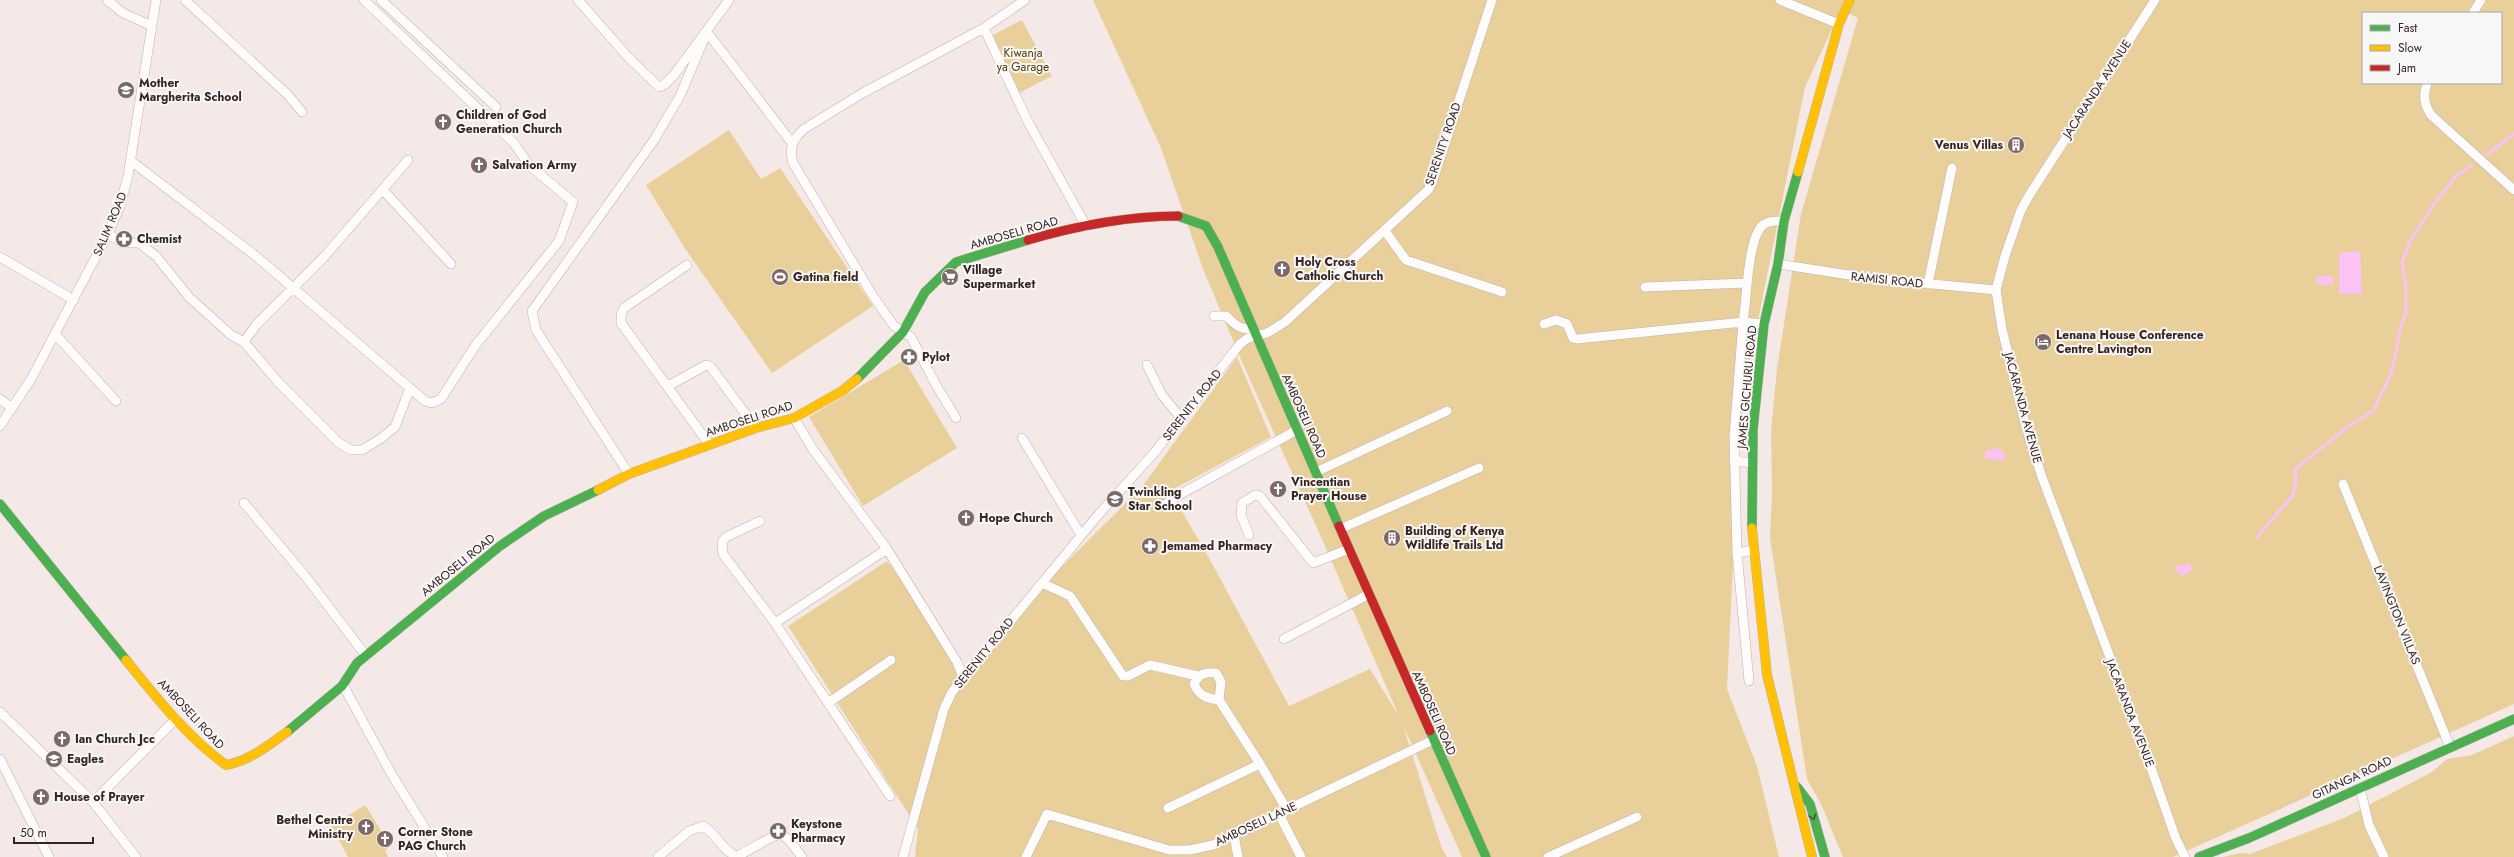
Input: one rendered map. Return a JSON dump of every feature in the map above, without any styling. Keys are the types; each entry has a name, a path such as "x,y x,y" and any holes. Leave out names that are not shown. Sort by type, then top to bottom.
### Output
{"street":[{"path":"107,0 124,13 152,26"},
{"name":"SALIM ROAD","path":"0,426 12,408 74,300 108,234 120,206 131,161 156,0"},
{"path":"185,0 288,95 302,112"},
{"path":"131,161 256,257 425,401 432,403 440,399 475,346 559,241 573,202 529,165 514,143 364,0"},
{"path":"381,0 496,107"},
{"path":"578,0 628,57 659,87 664,85 674,75 729,0"},
{"path":"956,418 936,385 911,337 894,326 873,296 793,163 790,151 792,143 804,130 850,100 984,28 1025,0"},
{"name":"SERENITY ROAD","path":"903,857 944,709 963,677 1081,535 1154,454 1180,418 1240,344 1253,332 1272,331 1285,322 1423,196 1432,182 1492,0"},
{"path":"1780,0 1839,24"},
{"name":"JAMES GICHURU ROAD","path":"1812,857 1802,827 1795,784 1770,695 1754,550 1753,430 1764,324 1778,264 1784,221 1839,24 1850,0"},
{"name":"JACARANDA AVENUE","path":"2155,0 2030,194 2022,210 2005,256 1996,290 2002,329 2021,409 2042,477 2142,742 2176,840 2185,857"},
{"path":"2474,12 2481,0"},
{"path":"984,28 1028,120 1086,226"},
{"path":"707,32 792,143"},
{"path":"628,474 536,330 532,311 654,140 680,96 707,32"},
{"path":"2427,84 2424,92 2424,102 2431,115 2514,190"},
{"path":"244,342 256,324 324,256 408,160"},
{"path":"1928,284 1952,168"},
{"path":"383,190 451,264"},
{"name":"AMBOSELI ROAD","path":"0,504 176,719 211,756 225,765 236,765 269,746 342,685 357,663 500,546 544,516 628,474 756,428 794,418 847,387 863,374 903,332 925,292 945,270 956,262 1036,237 1086,226 1149,216 1178,216 1206,226 1218,246 1253,332 1486,857"},
{"path":"1749,681 1737,552 1734,461 1743,322 1746,283 1760,229 1767,223 1784,221"},
{"path":"1385,231 1406,260 1502,292"},
{"path":"108,234 124,243 135,242 147,247 164,263 177,283 197,305 231,335 244,342 279,383 339,443 351,450 362,450 395,427 410,388"},
{"path":"0,257 74,300"},
{"name":"RAMISI ROAD","path":"1778,264 1828,274 1996,290"},
{"path":"687,265 624,308 621,316 621,323 709,444"},
{"path":"1645,287 1746,283"},
{"path":"1214,316 1226,316 1239,327 1253,332"},
{"path":"1544,324 1556,320 1567,324 1573,338 1577,339 1743,322 1764,324"},
{"path":"55,334 116,401"},
{"path":"668,386 706,365 710,366 756,428"},
{"path":"1147,366 1162,395 1180,418"},
{"path":"0,399 12,408"},
{"path":"1316,472 1447,411"},
{"path":"794,418 814,451 887,549 957,662 963,677"},
{"path":"1166,504 1176,496 1297,430"},
{"path":"1022,438 1081,535"},
{"path":"1734,461 1753,463"},
{"path":"1340,529 1480,468"},
{"name":"LAVINGTON VILLAS","path":"2343,484 2450,746"},
{"path":"1249,535 1241,515 1242,503 1255,494 1260,496 1313,563 1349,549"},
{"path":"244,503 306,577 366,656"},
{"path":"760,521 726,537 722,542 723,554 775,623 890,796"},
{"path":"775,623 887,549"},
{"path":"1737,552 1754,550"},
{"path":"1042,583 1070,596 1123,676 1128,676 1150,665 1198,676"},
{"path":"1284,639 1369,594"},
{"path":"828,703 891,660"},
{"path":"1219,700 1208,698 1197,692 1194,684 1198,676 1206,672 1216,673 1221,682 1219,700 1260,764 1283,812 1301,857"},
{"path":"342,685 392,775 443,857"},
{"path":"0,712 93,802 136,857"},
{"path":"93,802 176,719"},
{"name":"GITANGA ROAD","path":"2199,857 2249,838 2450,746 2514,719"},
{"name":"AMBOSELI LANE","path":"1026,857 1047,814 1169,850 1190,850 1213,846 1433,740"},
{"path":"0,759 49,857"},
{"path":"1168,808 1260,764"},
{"name":"JAMES GICHURU ROAD","path":"1795,784 1810,804 1825,857"},
{"path":"2360,788 2369,825 2384,857"},
{"path":"1548,857 1637,817"},
{"path":"658,857 689,831 703,826 711,831 728,853 737,856 772,836 781,834 789,840 802,857"},
{"path":"1234,835 1238,857"}],"green space":[{"path":"1093,0 2514,0 2514,704 2173,857 1843,857 1821,804 1807,779 1770,538 1772,492 1771,431 1777,369 1801,214 1858,18 1841,10 1805,87 1744,390 1734,488 1734,542 1727,689 1757,766 1779,857 1462,857 1403,725 1441,846 1447,857 915,857 918,829 788,626 887,561 965,667 998,630 1141,488 1237,357 1271,437 1170,491 1208,556 1289,706 1370,669 1399,716 1321,537 1242,362 1203,269 1161,148"},
{"name":"Kiwanja ya Garage","path":"1022,20 1052,76 1019,93 991,36"},
{"name":"Gatina field","path":"729,130 761,179 780,168 873,306 772,373 686,250 646,185"},
{"path":"904,360 957,448 863,506 809,417"},
{"path":"2514,736 2514,857 2223,857 2240,853 2250,854 2344,818 2432,772 2447,759 2472,755"},
{"path":"365,805 391,846 385,850 388,857 348,857 331,826"}],"shaded area":[{"path":"2360,251 2362,294 2339,294 2339,253"},
{"path":"2333,276 2333,285 2317,285 2316,277"},
{"path":"1999,448 2006,454 2003,461 1985,458 1985,451"},
{"path":"2189,563 2192,569 2190,572 2182,576 2173,568"}],"waterway":[{"path":"2486,155 2514,134"},
{"path":"2257,537 2293,495 2296,480 2295,469 2349,426 2373,411 2392,372 2401,326 2406,314 2406,287 2402,262 2410,241 2434,204 2457,175 2472,165"}],"traffic: fast":[{"path":"1752,528 1753,429 1764,324 1778,264 1784,221 1798,172"},
{"path":"1178,216 1206,226 1218,247 1339,526"},
{"path":"857,379 903,332 925,292 956,262 1028,240"},
{"path":"287,732 342,686 357,663 500,546 544,516 598,490"},
{"path":"0,504 126,660"},
{"path":"2199,857 2249,838 2514,719"},
{"path":"1430,731 1486,857"},
{"path":"1797,787 1810,804 1825,857"}],"traffic: slow":[{"path":"1798,172 1839,24 1850,0"},
{"path":"598,490 629,474 756,428 794,418 842,391 857,379"},
{"path":"1752,528 1767,675 1812,857"},
{"path":"126,660 185,729 226,765 251,756 287,732"}],"traffic: jam":[{"path":"1028,240 1083,226 1121,220 1159,216 1178,216"},
{"path":"1339,526 1430,731"}],"place":[{"name":"Mother Margherita School","path":"126,90"},
{"name":"Children of God Generation Church","path":"443,122"},
{"name":"Venus Villas","path":"2016,145"},
{"name":"Salvation Army","path":"479,165"},
{"name":"Chemist","path":"124,239"},
{"name":"Holy Cross Catholic Church","path":"1282,269"},
{"name":"Gatina field","path":"780,277"},
{"name":"Village Supermarket","path":"950,277"},
{"name":"Lenana House Conference Centre Lavington","path":"2043,342"},
{"name":"Pylot","path":"909,357"},
{"name":"Vincentian Prayer House","path":"1278,489"},
{"name":"Twinkling Star School","path":"1115,499"},
{"name":"Hope Church","path":"966,518"},
{"name":"Building of Kenya Wildlife Trails Ltd","path":"1392,538"},
{"name":"Jemamed Pharmacy","path":"1150,546"},
{"name":"Ian Church Jcc","path":"62,739"},
{"name":"Eagles","path":"54,759"},
{"name":"House of Prayer","path":"41,797"},
{"name":"Bethel Centre Ministry","path":"366,827"},
{"name":"Keystone Pharmacy","path":"778,831"},
{"name":"Corner Stone PAG Church","path":"385,839"}]}
